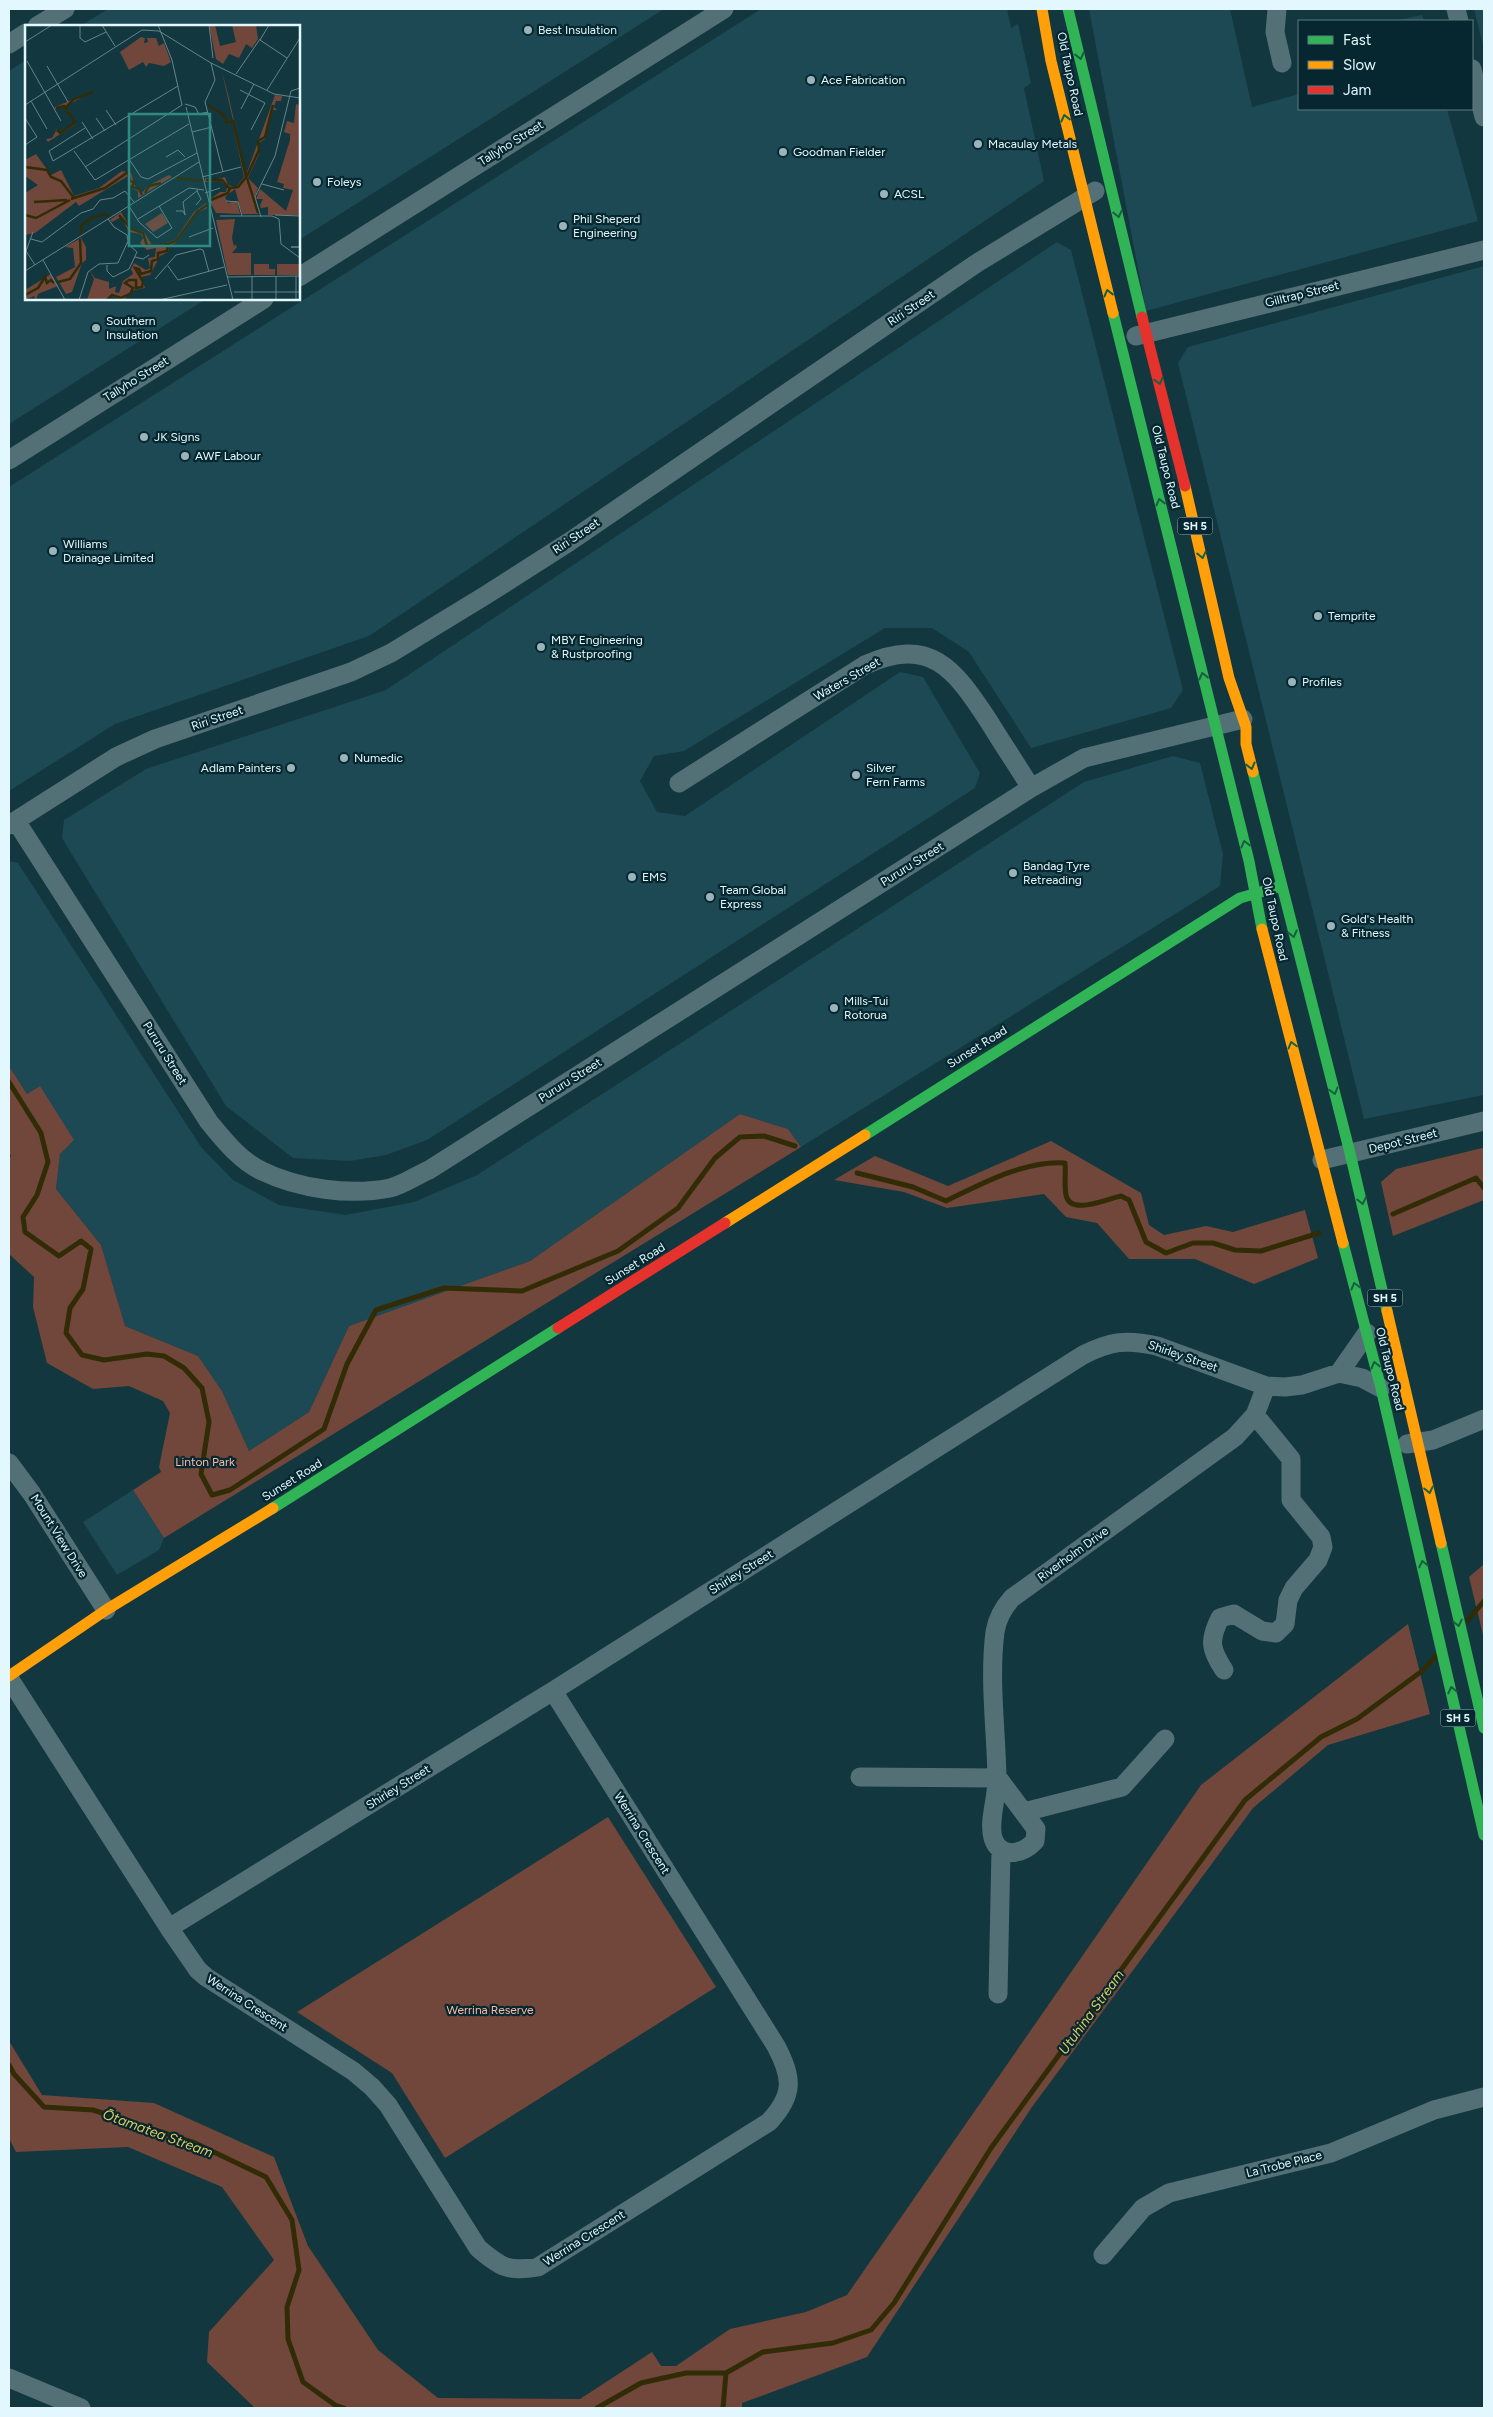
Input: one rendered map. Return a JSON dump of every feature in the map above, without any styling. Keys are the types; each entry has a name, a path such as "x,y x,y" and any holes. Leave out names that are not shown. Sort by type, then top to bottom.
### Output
{"main road":[{"name":"Old Taupo Road","path":"1042,9 1051,61 1215,724 1263,935 1381,1388 1447,1665 1484,1835"},
{"name":"Old Taupo Road","path":"1068,9 1146,334 1200,546 1227,670 1246,727 1246,744 1350,1153 1419,1442 1452,1598 1484,1728"},
{"name":"Sunset Road","path":"9,1677 106,1610 231,1535 1220,911 1254,892 1281,886"}],"street":[{"path":"39,25 64,9"},
{"name":"Tallyho Street","path":"300,276 724,9"},
{"path":"1277,9 1275,32 1282,63"},
{"path":"9,44 25,34"},
{"path":"1473,73 1484,117"},
{"name":"Riri Street","path":"12,823 116,757 156,739 351,672 390,653 560,547 969,268 1084,196 1110,182"},
{"name":"Gilltrap Street","path":"1120,340 1484,250"},
{"name":"Tallyho Street","path":"9,460 262,300"},
{"name":"Waters Street","path":"679,783 865,665 886,656 907,654 924,656 942,663 963,682 1031,788"},
{"name":"Pururu Street","path":"12,823 209,1122 234,1151 262,1171 288,1181 301,1185 353,1191 392,1187 429,1170 1031,788 1084,758 1243,718"},
{"name":"Depot Street","path":"1322,1160 1484,1121"},
{"path":"1367,1333 1339,1373 1362,1378 1381,1388"},
{"name":"Shirley Street","path":"169,1928 553,1691 1102,1346 1121,1341 1137,1341 1275,1388 1302,1385 1339,1373"},
{"name":"Riverholm Drive","path":"1001,1850 993,1838 993,1811 998,1778 994,1640 997,1622 1008,1603 1236,1437 1255,1415 1266,1386"},
{"path":"1224,1670 1214,1655 1212,1635 1220,1618 1234,1614 1262,1632 1276,1633 1285,1624 1288,1600 1294,1588 1318,1560 1323,1547 1321,1536 1291,1500 1291,1459 1255,1415"},
{"path":"1394,1446 1433,1440 1484,1419"},
{"name":"Mount View Drive","path":"9,1463 32,1494 106,1610"},
{"name":"Werrina Crescent","path":"9,1677 169,1928 198,1970 353,2071 372,2087 388,2104 478,2248 495,2262 518,2270 538,2267 769,2122 783,2107 790,2087 787,2066 776,2046 553,1691"},
{"path":"1024,1812 1122,1787 1165,1739"},
{"path":"860,1777 998,1778 1036,1829 1035,1841 1026,1851 1011,1854 1001,1850 998,1994"},
{"name":"La Trobe Place","path":"1103,2255 1143,2208 1169,2192 1331,2153 1428,2112 1484,2097"},
{"path":"9,2378 81,2408"}],"shaded area":[{"path":"108,9 664,9 300,239 300,25 82,25"},
{"path":"761,9 1007,9 1011,28 1018,24 1031,83 1024,88 1044,181 369,636 115,724 9,791 9,487"},
{"path":"1089,9 1230,9 1252,107 1298,94 1298,110 1447,110 1478,221 1146,311"},
{"path":"1474,9 1484,9 1484,49"},
{"path":"1422,15 1424,20 1399,20"},
{"path":"25,61 25,300 204,300 9,424 9,71"},
{"path":"1057,242 1071,250 1183,690 1171,708 1031,748 969,652 932,628 885,628 684,751 654,756 640,781 657,812 685,816 900,672 923,677 980,773 975,788 427,1140 386,1155 350,1161 293,1158 226,1106 62,838 64,820 146,769 386,690"},
{"path":"1484,266 1484,1095 1364,1119 1178,363 1188,347"},
{"path":"1173,756 1200,763 1223,854 1220,886 801,1147 788,1129 740,1114 530,1261 349,1326 309,1412 249,1451 222,1391 198,1356 125,1326 101,1245 56,1189 60,1154 40,1086 27,1094 9,1066 9,861 18,863 201,1147 233,1180 279,1205 346,1215 414,1202 477,1175 1084,782"},
{"path":"133,1490 164,1538 159,1550 117,1575 83,1522"}],"green space":[{"name":"Linton Park","path":"9,1066 27,1094 40,1086 74,1140 60,1154 56,1189 101,1245 125,1326 198,1356 222,1391 249,1451 309,1412 349,1326 530,1261 740,1114 788,1129 801,1147 164,1538 133,1490 161,1472 159,1467 170,1413 163,1401 129,1386 93,1389 47,1363 33,1307 34,1277 9,1254 9,1159 11,1156 9,1151"},
{"path":"1051,1141 1141,1193 1149,1225 1164,1235 1206,1226 1233,1232 1305,1210 1318,1258 1254,1284 1195,1259 1129,1259 1097,1223 1066,1217 1044,1194 947,1208 904,1192 834,1180 875,1156 948,1186"},
{"path":"1484,1149 1484,1200 1393,1236 1381,1182 1396,1169"},
{"path":"1484,1564 1484,1639 1469,1577"},
{"path":"1408,1624 1430,1714 1328,1745 1253,1808 1032,2107 867,2357 742,2403 742,2408 255,2408 207,2362 209,2332 274,2260 222,2187 128,2147 16,2152 9,2138 9,2041 42,2095 154,2103 274,2157 308,2246 378,2350 438,2398 580,2399 652,2352 661,2366 676,2366 730,2329 806,2312 847,2295 1201,1785"},
{"name":"Werrina Reserve","path":"608,1817 716,1987 445,2158 392,2073 297,2012"}],"waterway":[{"path":"9,1082 41,1133 48,1162 37,1195 23,1217 25,1232 59,1256 81,1241 91,1249 83,1289 70,1308 66,1333 82,1355 104,1360 147,1354 164,1356 184,1368 202,1388 209,1422 201,1474 212,1495 230,1490 324,1429 347,1364 376,1310 444,1288 522,1291 618,1251 678,1208 715,1158 740,1137 764,1136 795,1146"},
{"path":"857,1173 913,1187 946,1201 1019,1169 1034,1165 1065,1163 1065,1191 1069,1201 1081,1205 1098,1203 1121,1196 1129,1200 1146,1242 1166,1253 1193,1243 1213,1243 1235,1250 1261,1251 1319,1233"},
{"path":"1393,1214 1476,1178 1484,1188"},
{"name":"Utuhina Stream","path":"1468,1620 1484,1601"},
{"name":"Utuhina Stream","path":"723,2408 726,2373 763,2352 833,2343 871,2330 894,2303 991,2148 1245,1800 1321,1737 1357,1719 1422,1671 1436,1656"},
{"name":"Ōtamatea Stream","path":"9,2065 14,2074 44,2107 93,2110 195,2143 266,2177 292,2220 299,2270 287,2307 288,2339 303,2382 335,2405 344,2408"},
{"name":"Ōtamatea Stream","path":"597,2408 641,2383 686,2373 726,2373"}],"traffic: fast":[{"path":"1068,9 1142,317"},
{"path":"1113,313 1249,861 1262,929"},
{"path":"1253,772 1350,1153 1387,1311"},
{"path":"865,1135 1240,898 1278,887"},
{"path":"1343,1243 1381,1388 1484,1835"},
{"path":"273,1508 558,1328"},
{"path":"1441,1543 1484,1728"}],"traffic: slow":[{"path":"1042,9 1051,61 1113,313"},
{"path":"1185,486 1229,678 1246,727 1246,744 1253,772"},
{"path":"1262,929 1343,1243"},
{"path":"725,1223 865,1135"},
{"path":"1387,1311 1441,1543"},
{"path":"9,1676 106,1610 273,1508"}],"traffic: jam":[{"path":"1142,317 1185,486"},
{"path":"558,1328 725,1223"}],"place":[{"name":"Best Insulation","path":"528,30"},
{"name":"Ace Fabrication","path":"811,80"},
{"name":"Macaulay Metals","path":"978,144"},
{"name":"Goodman Fielder","path":"783,152"},
{"name":"Foleys","path":"317,182"},
{"name":"ACSL","path":"884,194"},
{"name":"Phil Sheperd Engineering","path":"563,226"},
{"name":"Southern Insulation","path":"96,328"},
{"name":"JK Signs","path":"144,437"},
{"name":"AWF Labour","path":"185,456"},
{"name":"Williams Drainage Limited","path":"53,551"},
{"name":"Temprite","path":"1318,616"},
{"name":"MBY Engineering & Rustproofing","path":"541,647"},
{"name":"Profiles","path":"1292,682"},
{"name":"Numedic","path":"344,758"},
{"name":"Adlam Painters","path":"291,768"},
{"name":"Silver Fern Farms","path":"856,775"},
{"name":"Bandag Tyre Retreading","path":"1013,873"},
{"name":"EMS","path":"632,877"},
{"name":"Team Global Express","path":"710,897"},
{"name":"Gold's Health & Fitness","path":"1331,926"},
{"name":"Mills-Tui Rotorua","path":"834,1008"}]}
